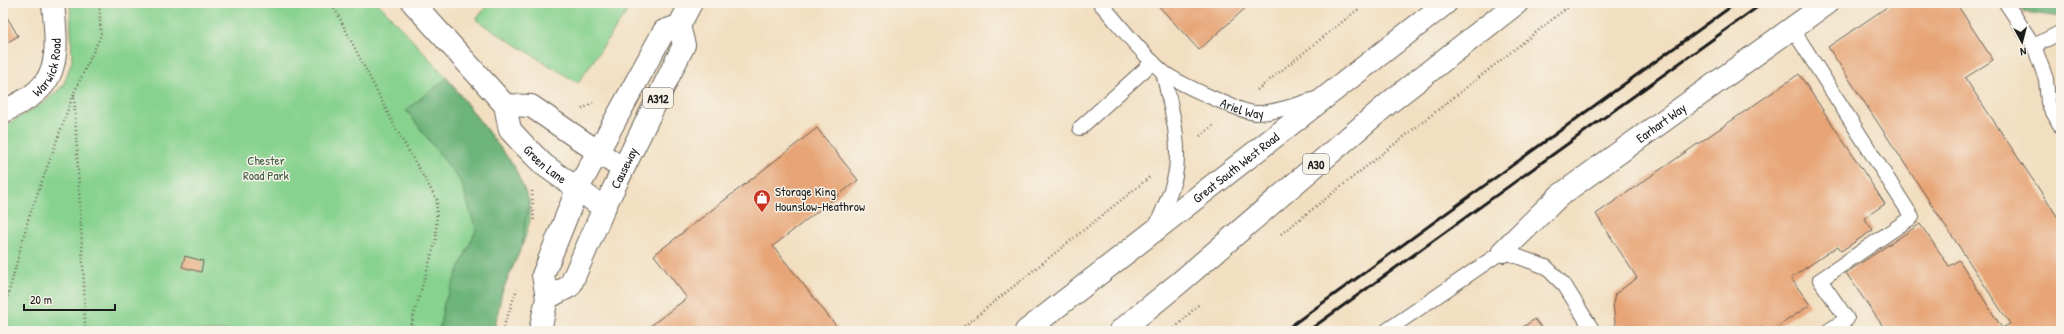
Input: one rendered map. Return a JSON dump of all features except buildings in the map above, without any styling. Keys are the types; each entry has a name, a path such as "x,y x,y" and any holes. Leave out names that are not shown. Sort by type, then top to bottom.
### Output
{"main road":[{"name":"Warwick Road","path":"3,112 32,95 44,85 51,74 55,57 53,3"},
{"path":"413,3 505,105 531,106 623,169"},
{"path":"679,26 691,3"},
{"name":"Great South West Road","path":"1026,331 1154,233 1446,3"},
{"name":"A30","path":"1120,331 1179,283 1390,102 1517,3"},
{"name":"Earhart Way","path":"1503,251 1559,196 1827,3"},
{"name":"A312","path":"577,190 664,31 679,26"},
{"name":"Causeway","path":"547,298 570,286 604,208 684,45 679,26"},
{"name":"Green Lane","path":"505,105 510,130 544,165 604,208"},
{"path":"540,331 547,298 543,275 577,190"}],"lane":[{"name":"Ariel Way","path":"1100,3 1158,67 1222,102 1241,110 1256,113 1284,108 1326,96"},
{"path":"2006,3 2034,46 2046,79 2048,102 2061,127"},
{"path":"1792,28 1912,217 1820,280 1847,319 1828,331"},
{"path":"2034,46 2061,32"},
{"path":"1080,128 1158,67 1176,138 1176,155 1175,177 1154,233"},
{"path":"1503,251 1546,267 1564,286 1593,331"},
{"name":"Earhart Way","path":"1386,331 1503,251"}],"path":[{"path":"3,308 6,303 28,220 74,93 102,35 98,3"},
{"path":"329,3 336,11 396,129 437,200 436,240 409,331"},
{"path":"1279,236 1573,3"},
{"path":"74,93 85,331"},
{"path":"1172,331 1203,300"}],"green space":[{"name":"Chester Road Park","path":"70,3 378,3 447,78 514,166 529,201 530,220 524,241 500,297 493,331 3,331 3,127 45,102 63,86 72,61"},
{"path":"489,3 633,3 578,83 476,20"},
{"path":"2018,3 2061,3 2061,17 2023,12"},
{"path":"447,78 514,166 529,201 522,245 502,292 494,331 439,331 444,303 476,230 461,182 406,110"}],"railway":[{"path":"1284,331 1736,3"},
{"path":"1308,331 1763,3"}],"place":[{"name":"Storage King Hounslow-Heathrow","path":"762,213"}]}
